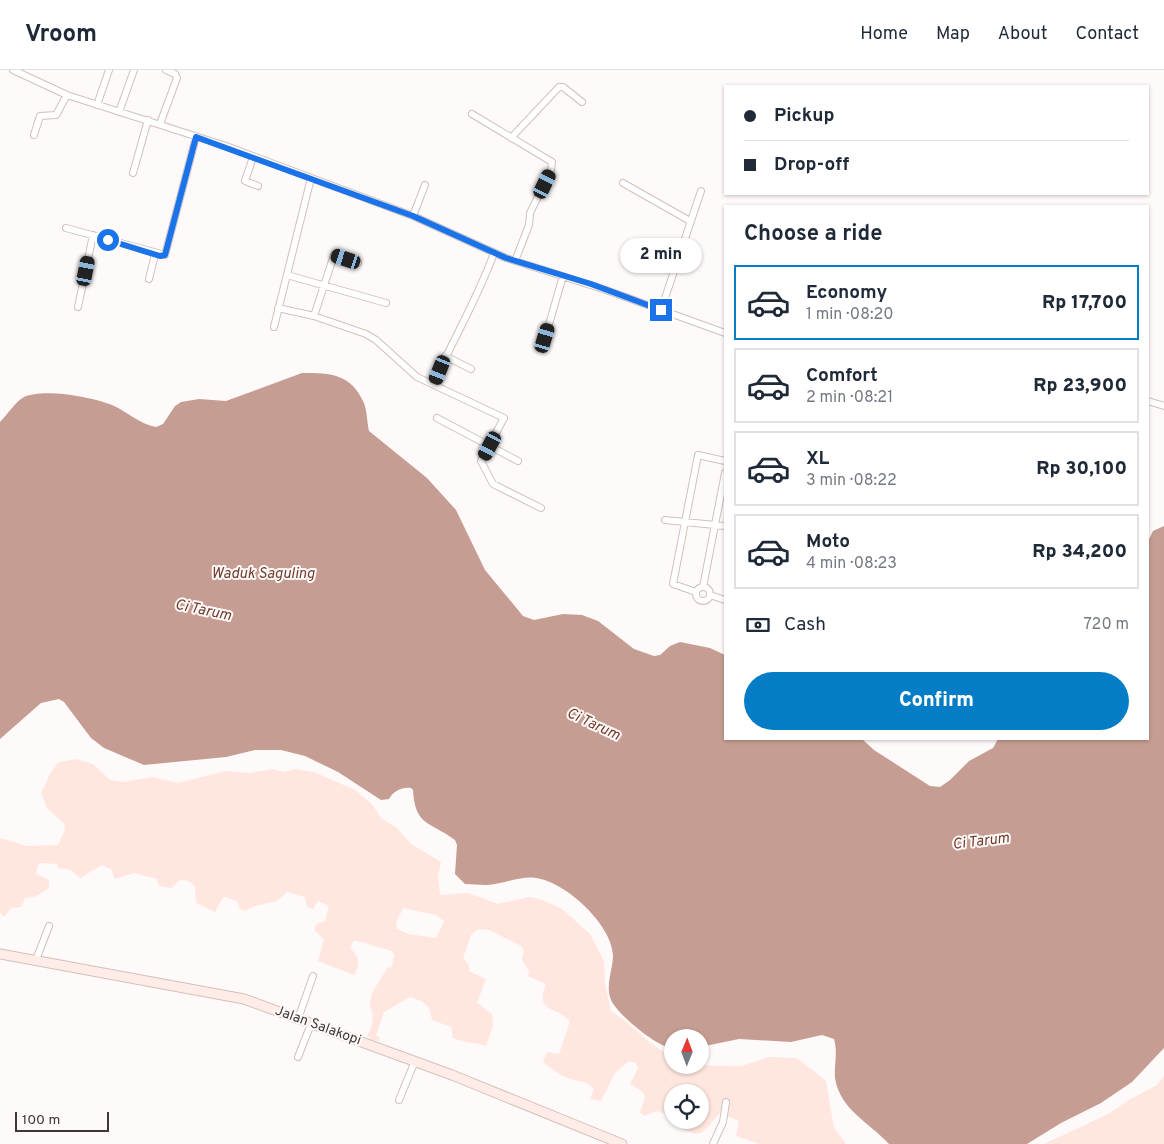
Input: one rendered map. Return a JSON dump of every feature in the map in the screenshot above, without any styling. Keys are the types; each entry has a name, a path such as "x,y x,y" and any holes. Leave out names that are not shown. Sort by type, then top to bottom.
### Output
{"street":[{"path":"13,70 67,95 253,156 413,216 515,261 661,310 724,334"},
{"path":"97,105 109,70"},
{"path":"120,112 134,70"},
{"path":"160,124 177,78 175,74 166,70"},
{"path":"511,138 559,87 563,87 582,102"},
{"path":"34,135 40,116 56,115 67,95"},
{"path":"472,114 551,160 553,165 530,214 529,225 515,261"},
{"path":"133,173 148,120"},
{"path":"66,228 164,256 167,253 196,137"},
{"path":"253,156 245,181 258,186"},
{"path":"274,327 311,178"},
{"path":"623,183 690,221"},
{"path":"413,216 425,185"},
{"path":"661,310 701,191"},
{"path":"78,307 93,236"},
{"path":"434,383 445,356 482,286 494,253"},
{"path":"149,279 155,254"},
{"path":"314,316 334,255 358,263"},
{"path":"287,275 386,303"},
{"path":"545,338 563,276"},
{"path":"278,308 314,316 372,337 415,376 434,383 504,418 481,461 493,484 541,508"},
{"path":"445,356 471,369"},
{"path":"1149,400 1164,406"},
{"path":"437,418 518,461"},
{"path":"696,592 673,584 698,455 724,460"},
{"path":"696,592 703,587 724,478"},
{"path":"665,520 724,526"},
{"path":"703,587 708,589 710,595"},
{"path":"696,592 698,599 703,601 710,595"},
{"path":"710,595 724,600"},
{"path":"36,960 49,926"},
{"name":"Jalan Salakopi","path":"0,954 231,996 415,1061 622,1144"},
{"path":"298,1019 313,976"},
{"path":"298,1057 311,1024"},
{"path":"399,1100 415,1061"},
{"path":"713,1144 723,1122 726,1102"}],"shaded area":[{"path":"76,759 93,764 110,780 123,782 152,777 178,783 226,771 250,773 272,769 284,772 295,769 314,772 355,790 372,804 381,818 397,828 411,844 441,862 438,876 440,895 468,893 498,904 529,897 540,899 562,909 590,934 604,961 605,983 611,1011 664,1052 664,1074 709,1074 709,1066 742,1066 768,1057 797,1058 826,1081 834,1128 846,1144 759,1144 736,1136 739,1121 720,1113 709,1126 709,1084 664,1084 664,1113 656,1111 644,1116 640,1112 645,1098 643,1092 630,1084 638,1068 635,1062 628,1062 615,1073 601,1101 590,1099 594,1089 589,1084 563,1076 543,1062 547,1052 559,1054 570,1021 545,1004 543,993 546,984 528,976 530,972 522,960 524,951 521,946 489,930 478,929 471,935 463,958 469,965 469,971 486,979 477,1003 492,1014 493,1026 486,1046 453,1038 451,1027 432,1020 426,1004 410,997 384,1012 376,1035 380,1038 380,1041 372,1040 367,1036 373,1015 370,999 387,968 392,967 394,955 392,951 354,940 350,948 357,957 358,964 354,975 318,961 324,939 315,931 315,927 317,924 325,921 329,906 318,901 313,909 307,907 305,897 287,892 277,901 255,906 245,911 240,909 237,901 225,897 215,912 196,903 195,886 189,881 180,880 171,888 159,886 157,879 134,873 115,879 111,869 102,865 80,878 71,870 58,868 57,864 39,863 36,874 49,880 49,888 35,897 25,898 21,907 11,908 4,917 1,915 0,908 0,838 27,846 58,845 65,830 64,824 47,808 41,793 51,772 59,762","holes":["403,908 436,915 444,921 436,938 408,934 397,929 396,923"]},
{"path":"1164,1076 1164,1144 1044,1144 1108,1114 1157,1085"},
{"path":"684,1129 706,1129 699,1133"}],"water":[{"name":"Waduk Saguling","path":"302,373 331,375 347,381 359,393 364,403 369,431 427,478 456,510 485,570 523,616 534,620 563,614 582,615 598,621 634,649 654,656 660,655 670,646 680,642 710,648 724,655 724,740 863,740 874,750 930,786 940,787 969,761 993,748 997,740 1149,740 1149,539 1153,531 1164,526 1164,1048 1132,1082 1101,1103 1061,1123 1027,1144 889,1144 856,1115 843,1099 835,1078 836,1049 834,1039 822,1035 791,1042 739,1039 709,1045 709,1029 664,1029 664,1046 648,1037 621,1013 611,1000 609,983 613,955 611,943 605,931 585,907 561,888 548,881 536,878 521,878 492,885 465,884 455,874 457,845 455,840 420,817 411,788 401,789 389,799 381,800 338,772 305,756 281,750 255,750 226,757 144,765 104,748 91,738 64,702 59,699 41,703 0,739 0,422 21,399 33,394 55,393 103,402 144,423 156,427 163,424 175,406 181,402 199,399 226,401"}],"route":[{"path":"108,240 160,256 164,256 167,253 196,137 226,146 413,216 506,258 591,284 661,310"}],"water label":[{"name":"Ci Tarum","path":"203,611"},
{"name":"Ci Tarum","path":"593,725"},
{"name":"Ci Tarum","path":"981,842"}]}
